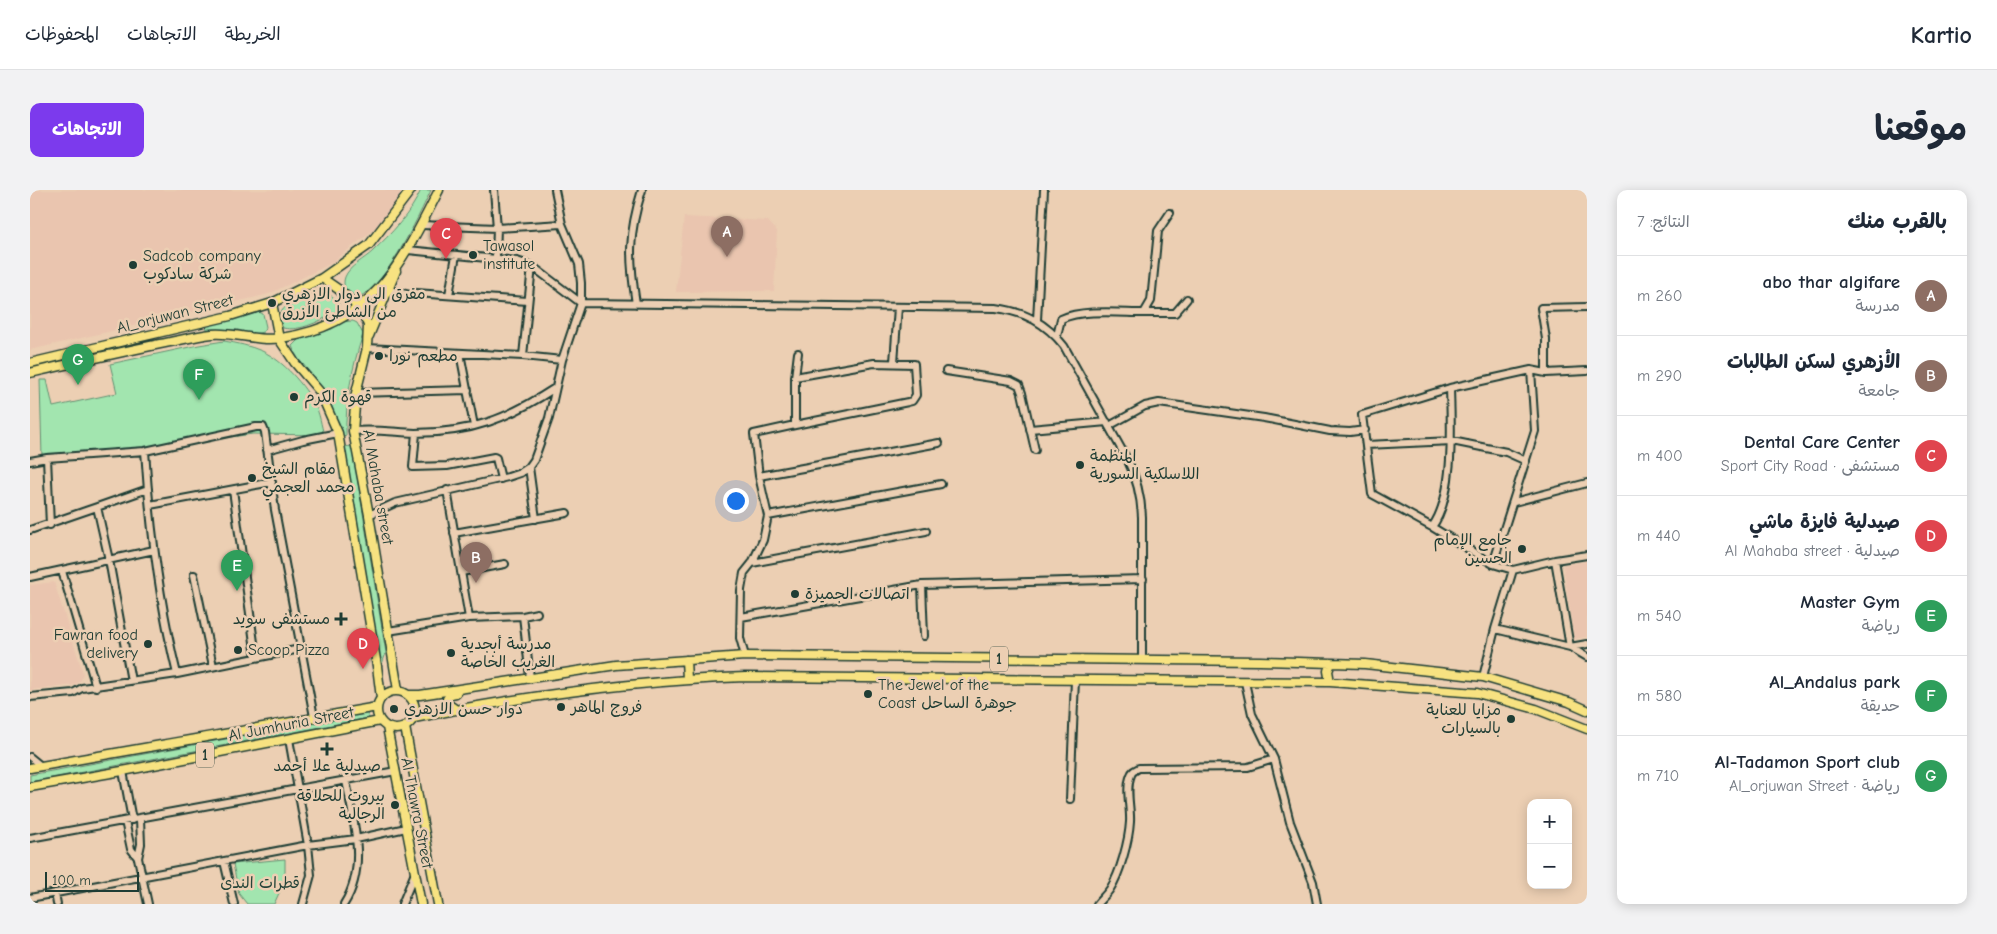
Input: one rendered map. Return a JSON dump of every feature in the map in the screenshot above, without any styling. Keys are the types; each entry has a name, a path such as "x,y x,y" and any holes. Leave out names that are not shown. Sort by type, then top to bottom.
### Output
{"main road":[{"name":"Al_orjuwan Street","path":"30,363 230,316 272,303 322,278 369,245 411,190"},
{"name":"Al_orjuwan Street","path":"30,373 112,354 215,334 279,339 322,329 340,321 358,308 383,283 408,250 439,190"},
{"path":"368,338 389,290 399,261"},
{"name":"Al Mahaba street","path":"322,278 338,289 358,308 368,325 367,348 356,393 353,431 398,690"},
{"name":"Al Mahaba street","path":"272,303 279,339 320,392 338,433 377,666 380,698"},
{"path":"340,445 355,443"},
{"name":"1","path":"408,694 420,695 616,665 745,656 1142,660 1365,664 1483,677 1569,702 1587,710"},
{"path":"686,660 687,679"},
{"path":"377,666 384,668 394,663"},
{"path":"1330,682 1328,671 1331,663"},
{"name":"1","path":"414,718 502,700 687,679 745,677 1330,682 1477,693 1536,709 1587,729"},
{"path":"454,709 447,702 448,696 477,686"},
{"path":"398,690 408,694 415,705 414,718 405,727 393,729 387,727 380,721 377,707 380,698 388,692 398,690"},
{"name":"Al Jumhuria Street","path":"30,768 377,707"},
{"name":"Al Jumhuria Street","path":"30,787 123,771 380,721"},
{"name":"Al Thawra Street","path":"387,727 421,904"},
{"name":"Al Thawra Street","path":"405,727 438,904"}],"street":[{"path":"494,190 497,228 496,257"},
{"path":"369,515 395,503 520,473 529,467 534,460 549,418 562,360 580,303 582,283 579,264 562,224 555,190"},
{"path":"636,304 630,268 630,240 633,217 642,190"},
{"path":"1037,320 1044,190"},
{"path":"1144,313 1151,301 1158,231 1170,213"},
{"path":"422,224 497,228 562,224"},
{"path":"408,250 517,260 532,266 580,303 996,308 1018,312 1037,320 1057,336 1070,354 1132,469 1138,487 1142,507 1142,660"},
{"path":"449,295 456,255"},
{"path":"523,356 532,266"},
{"path":"389,290 415,296 416,293 528,301"},
{"path":"1057,336 1061,319 1067,316 1082,314 1175,314 1187,299"},
{"path":"894,362 898,307"},
{"path":"1546,372 1546,339 1541,308 1587,307"},
{"path":"367,348 460,352 562,360"},
{"path":"460,352 474,426"},
{"path":"796,425 795,377 798,353"},
{"path":"745,656 740,638 741,590 744,574 752,563 763,540 768,516 759,476 754,434 912,402 916,395 914,364 874,363 795,377"},
{"path":"1493,564 1535,431 1531,370"},
{"path":"1587,370 1546,372 1531,370 1450,388 1362,415 1372,494 1432,526 1493,564 1514,570 1555,560 1587,555"},
{"path":"946,371 1016,383 1022,390 1035,450"},
{"path":"353,431 369,430 416,433 474,426 512,414 555,388"},
{"path":"1432,526 1440,516 1447,481 1452,440 1450,388"},
{"path":"356,393 468,390"},
{"path":"1030,429 1108,424 1144,406 1159,403 1264,418 1330,431 1350,432 1365,430"},
{"path":"30,461 47,458 145,451 256,427 263,428 275,510 314,717"},
{"path":"267,450 338,433"},
{"path":"416,433 413,467 448,466 494,457 496,458 501,479"},
{"path":"1366,446 1452,440 1506,452 1526,461"},
{"path":"759,476 939,443"},
{"path":"145,451 154,550 167,634 177,674"},
{"path":"47,458 50,525"},
{"path":"529,467 536,518"},
{"path":"150,504 272,482"},
{"path":"1514,502 1587,483"},
{"path":"768,516 941,484"},
{"path":"30,530 50,525 148,489"},
{"path":"233,490 256,657"},
{"path":"447,490 469,618"},
{"path":"97,507 109,560 131,681"},
{"path":"454,533 567,513"},
{"path":"752,563 926,531"},
{"path":"30,577 154,550"},
{"path":"1555,560 1570,647"},
{"path":"461,572 505,564"},
{"path":"1483,677 1495,629 1514,570"},
{"path":"62,571 96,686"},
{"path":"194,574 214,666"},
{"path":"740,617 922,584 1143,579"},
{"path":"922,584 924,636"},
{"path":"388,631 469,618 523,616 537,613"},
{"path":"523,616 530,678"},
{"path":"1495,629 1570,647 1587,657"},
{"path":"1570,647 1587,644"},
{"path":"30,697 73,693 82,688 177,674 300,649"},
{"path":"1070,799 1075,680"},
{"path":"1245,682 1252,714 1274,759 1290,822 1313,882 1317,904"},
{"path":"288,739 296,790 308,845 310,875 303,904"},
{"path":"30,757 41,766"},
{"path":"1096,904 1110,889 1128,836 1130,822 1129,783 1134,770 1140,768 1248,767 1274,759"},
{"path":"123,771 131,848 138,858"},
{"path":"30,838 396,772"},
{"path":"344,904 352,892 358,870 356,839 346,780"},
{"path":"140,819 138,858 148,904"},
{"path":"30,898 308,845 356,839 406,828"},
{"path":"224,861 234,904"},
{"path":"402,904 415,873"},
{"path":"55,894 57,904"}],"shaded area":[{"path":"30,190 407,190 372,231 330,264 269,294 30,350"},
{"path":"684,217 768,221 777,231 774,291 676,292"},
{"path":"1587,561 1587,637 1574,639 1563,565"},
{"path":"54,582 83,673 81,680 75,685 30,690 30,585"}],"green space":[{"path":"421,190 431,190 398,253 375,285 363,294 353,297 344,286 347,273 373,251 393,230 412,207"},
{"path":"317,292 327,293 332,296 339,304 337,311 304,327 283,328 280,314 284,309 289,304"},
{"path":"259,312 263,314 266,327 263,332 253,334 238,330 207,329 206,325"},
{"path":"353,321 357,323 363,334 350,385 346,436 339,438 326,397 298,359 292,346 300,338 332,329 341,322"},
{"path":"224,341 262,351 286,367 315,405 324,435 253,434 155,447 42,457 40,380 47,380 53,407 117,393 110,364"},
{"path":"352,446 386,653 382,664 376,641 342,447"},
{"path":"367,713 369,718 30,782 30,775"},
{"name":"قطرات الندى","path":"285,859 285,880 274,904 247,904 239,894 233,864"}],"place":[{"name":"Tawasol institute","path":"473,255"},
{"name":"abo thar algifare","path":"727,257"},
{"name":"Dental Care Center","path":"446,259"},
{"name":"Sadcob company شركة سادكوب","path":"133,265"},
{"name":"مفرق الى دوار الازهري من الشاطئ الأزرق","path":"272,303"},
{"name":"مطعم نورا","path":"379,356"},
{"name":"Al-Tadamon Sport club","path":"78,385"},
{"name":"قهوة الكرم","path":"294,397"},
{"name":"Al_Andalus park","path":"199,400"},
{"name":"المنظمة اللاسلكية السورية","path":"1080,465"},
{"name":"مقام الشيخ محمد العجمي","path":"252,478"},
{"name":"جامع الإمام الحسين","path":"1522,549"},
{"name":"الأزهري لسكن الطالبات","path":"476,583"},
{"name":"Master Gym","path":"237,591"},
{"name":"اتصالات الجميزة","path":"795,594"},
{"name":"مستشفى سويد","path":"341,619"},
{"name":"Fawran food delivery","path":"148,644"},
{"name":"Scoop Pizza","path":"238,650"},
{"name":"مدرسة أبجدية الغريب الخاصة","path":"451,653"},
{"name":"صيدلية فايزة ماشي","path":"363,669"},
{"name":"The Jewel of the Coast جوهرة الساحل","path":"868,694"},
{"name":"فروج الماهر","path":"561,707"},
{"name":"دوار حسن الازهري","path":"394,709"},
{"name":"مزايا للعناية بالسيارات","path":"1511,719"},
{"name":"صيدلية علا أحمد","path":"327,749"},
{"name":"بيروت للحلاقة الرجالية","path":"395,805"}]}
